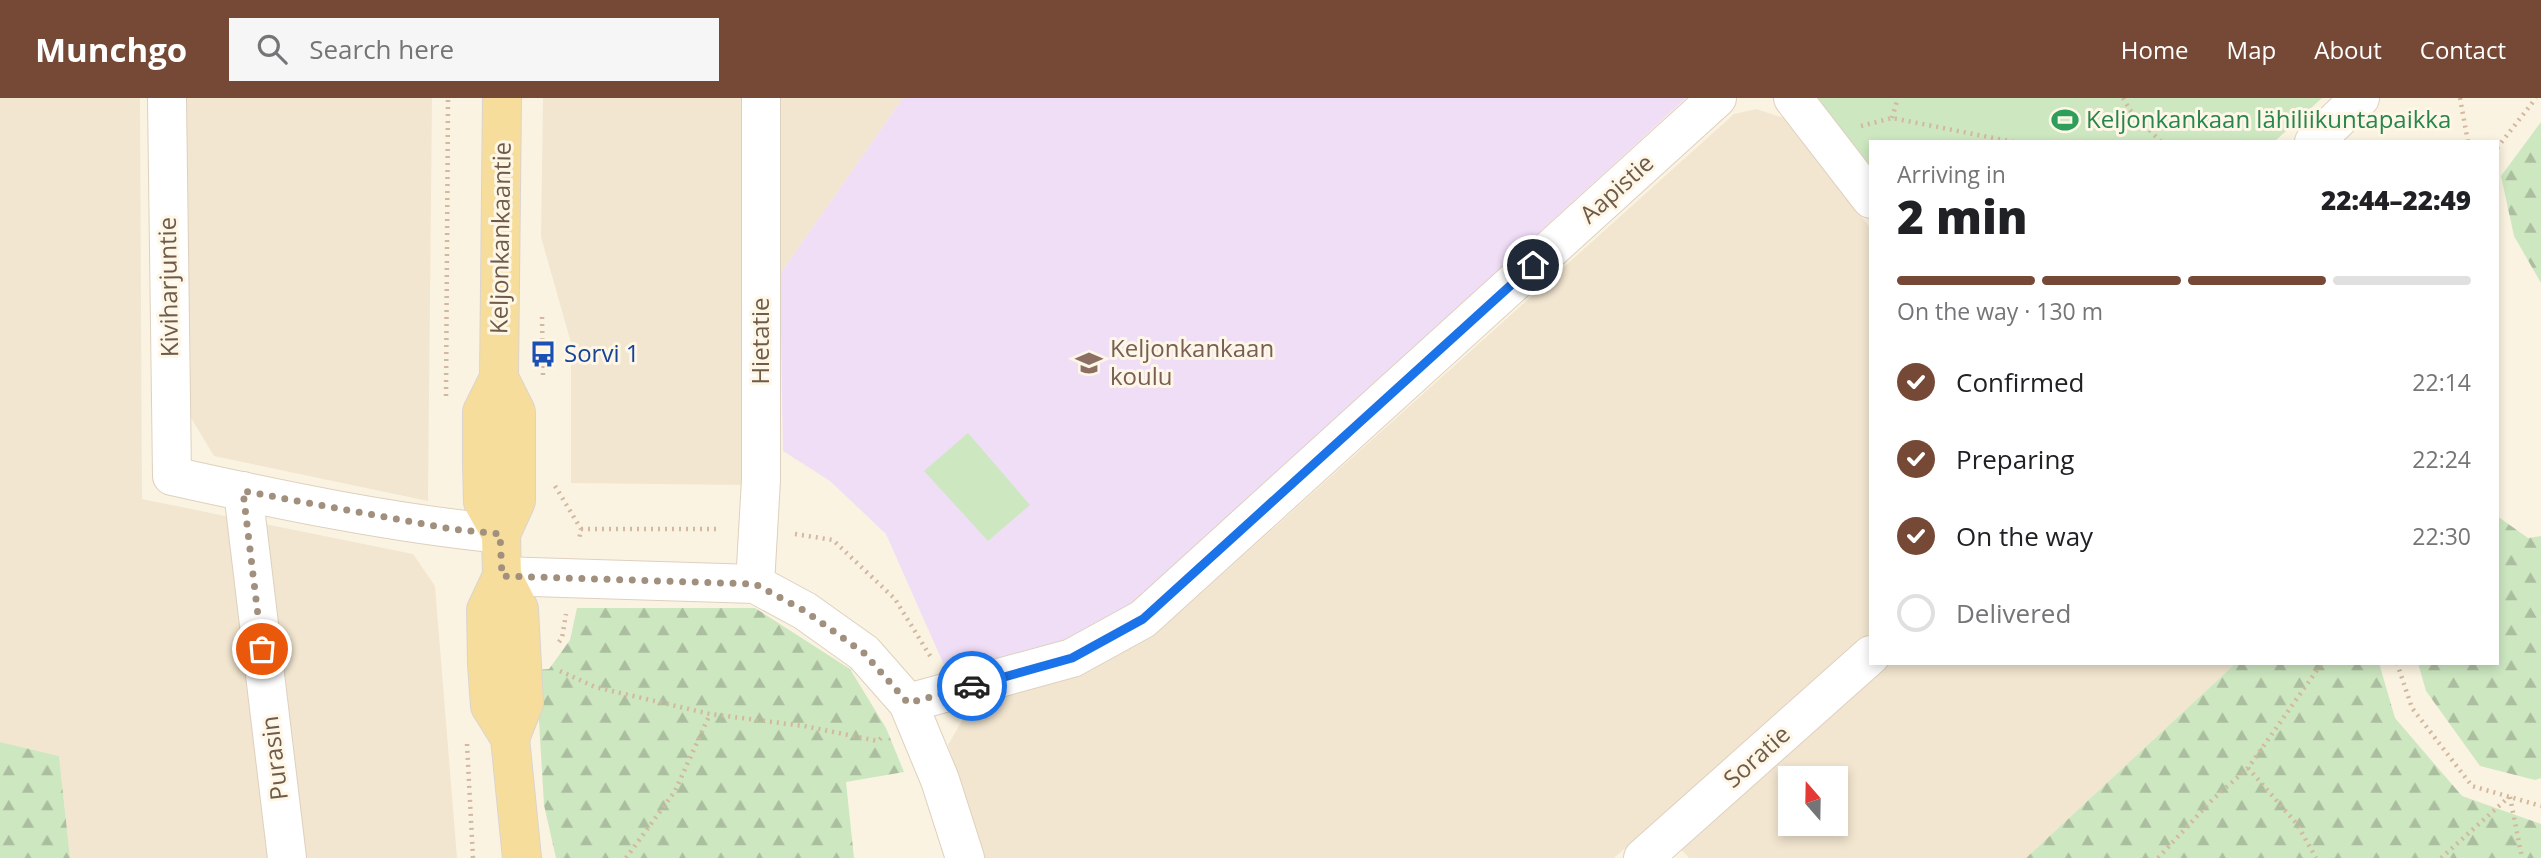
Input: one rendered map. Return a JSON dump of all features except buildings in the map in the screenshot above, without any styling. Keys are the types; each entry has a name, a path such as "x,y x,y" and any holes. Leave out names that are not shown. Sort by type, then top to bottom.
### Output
{"main road":[{"name":"Keljonkankaantie","path":"502,98 499,378 482,412 482,464 483,502 500,534 502,576 519,609 524,703 510,738 522,858"}],"street":[{"name":"Kiviharjuntie","path":"167,98 172,476 243,491"},
{"name":"Hietatie","path":"755,584 761,480 761,98"},
{"name":"Aapistie","path":"908,703 1072,658 1143,619 1717,98"},
{"path":"1793,98 1869,196"},
{"path":"2316,140 2360,98"},
{"path":"243,491 451,529 500,534"},
{"name":"Purasin","path":"243,491 288,858"},
{"path":"502,576 755,584 805,611 864,653 908,703 940,780 965,858"},
{"name":"Soratie","path":"1643,858 1869,657"}],"path":[{"path":"1892,118 1898,98"},
{"path":"2123,98 2130,110 2159,140"},
{"path":"2460,98 2468,140"},
{"path":"2499,145 2536,98"},
{"path":"1823,136 1892,118 2004,140"},
{"path":"2158,858 2212,800 2248,768 2321,665"},
{"path":"2398,665 2412,708 2472,786 2541,806"},
{"path":"554,668 595,687 710,714 804,726 878,741 908,703"},
{"path":"626,858 675,791 710,714"},
{"path":"2248,768 2297,824 2316,858"},
{"path":"2441,858 2510,797"},
{"path":"2510,797 2522,858"}],"shaded area":[{"path":"0,98 140,98 142,499 413,554 435,586 457,858 70,858 59,756 0,742"},
{"path":"184,98 432,98 428,501 214,456 185,408"},
{"path":"543,98 743,98 741,485 571,483 571,343 541,237"},
{"path":"781,98 903,98 780,274"},
{"name":"Keljonkankaan koulu","path":"903,98 1686,98 1133,605 1063,644 948,674 886,534 830,481 783,451 780,274"},
{"path":"1756,109 1784,118 1869,226 1869,634 1614,858 984,858 948,745 972,703 1078,675 1156,634 1734,114"},
{"path":"1882,665 2234,665 2026,858 1689,858 1680,848"}],"green space":[{"name":"Keljonkankaan lähiliikuntapaikka","path":"1814,98 2322,98 2276,140 1869,140 1869,166"},
{"path":"2541,122 2541,283 2514,236 2501,176"},
{"path":"968,433 1030,505 988,541 924,471"},
{"path":"2499,517 2528,538 2541,536 2541,778 2535,780 2480,766 2426,691 2419,665 2499,665"},
{"path":"577,608 755,608 850,669 886,728 904,772 846,782 854,858 556,858 544,805 536,670 549,669 570,640"},
{"path":"2234,665 2380,665 2395,718 2462,796 2541,824 2541,858 2026,858"},
{"path":"0,742 59,756 70,858 0,858"}],"way so far":[{"path":"262,649 243,491 451,529 500,534 502,576 755,584 805,611 864,653 908,703 972,686"}],"place":[{"name":"Keljonkankaan lähiliikuntapaikka","path":"2065,120"},
{"name":"Sorvi 1","path":"543,354"},
{"name":"Keljonkankaan koulu","path":"1089,363"}],"route":[{"path":"972,686 1072,658 1143,619 1533,265"}]}
